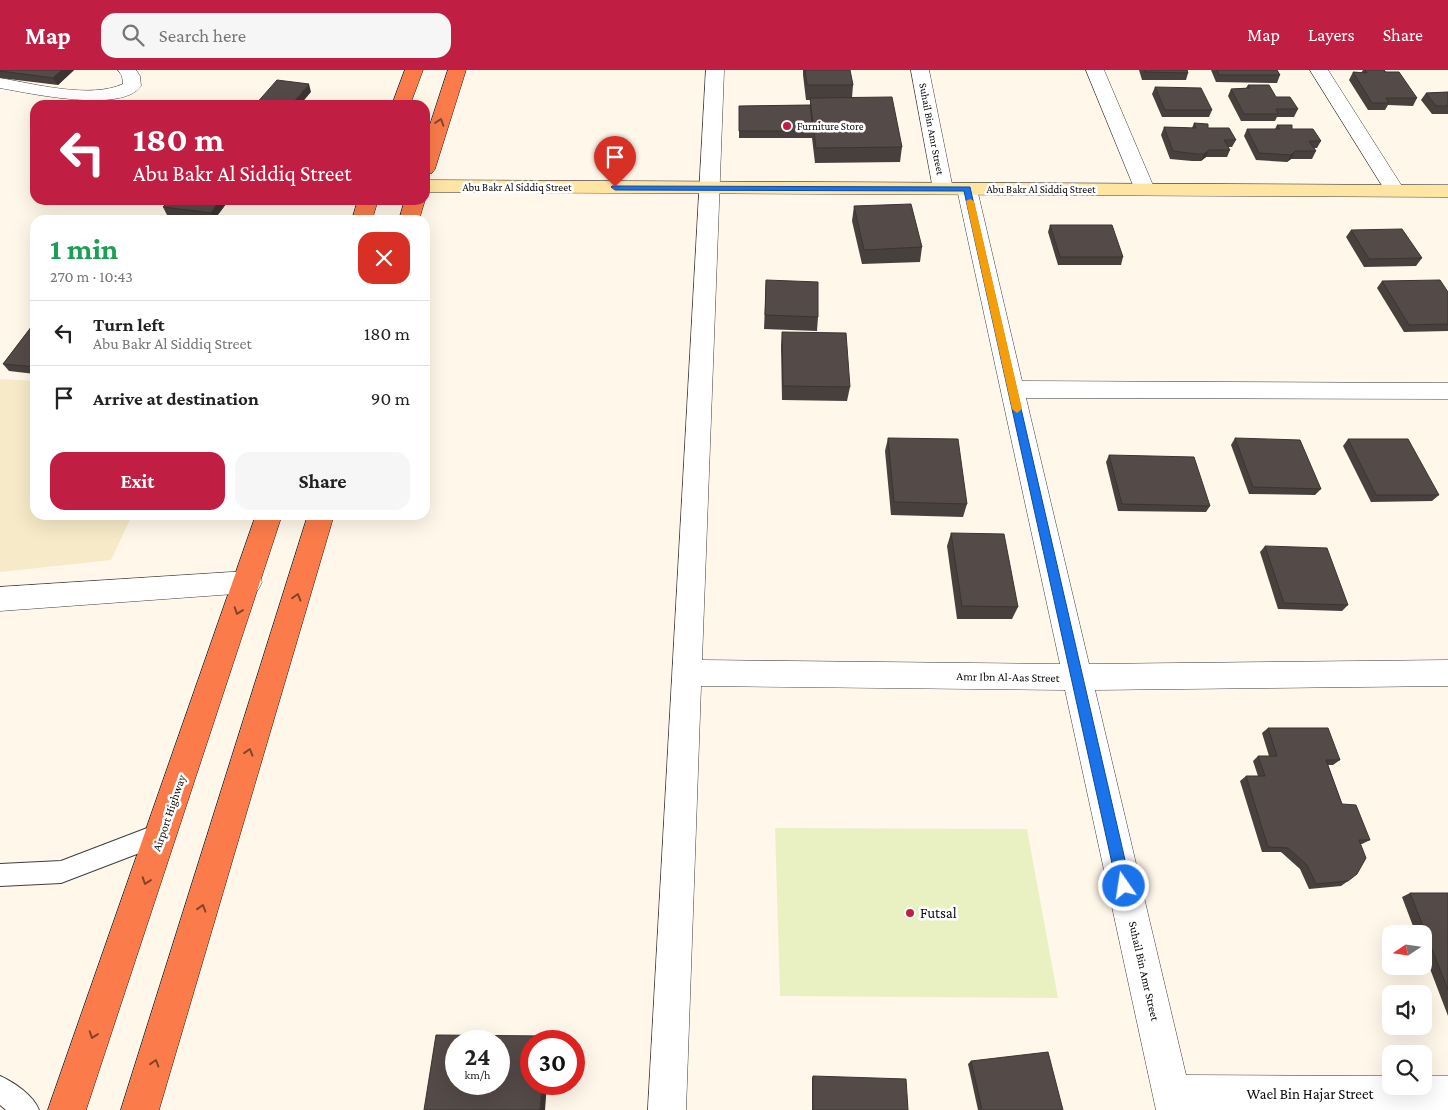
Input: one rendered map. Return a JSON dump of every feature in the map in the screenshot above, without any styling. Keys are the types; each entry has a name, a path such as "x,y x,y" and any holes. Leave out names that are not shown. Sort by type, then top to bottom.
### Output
{"highway":[{"path":"403,100 414,70"},
{"path":"430,154 457,70"},
{"name":"Airport Highway","path":"67,1110 163,833 267,520"},
{"path":"140,1110 319,520"}],"street":[{"path":"0,83 101,97 124,92 132,86 131,76 127,70"},
{"path":"667,1110 715,70"},
{"name":"Suhail Bin Amr Street","path":"920,70 943,189"},
{"path":"1095,70 1144,190"},
{"path":"1319,70 1395,191"},
{"name":"Abu Bakr Al Siddiq Street","path":"430,186 1448,191"},
{"name":"Suhail Bin Amr Street","path":"967,189 1173,1102"},
{"path":"1012,389 1448,391"},
{"path":"0,599 248,582"},
{"name":"Amr Ibn Al-Aas Street","path":"687,674 1077,678 1448,673"},
{"name":"Wael Bin Hajar Street","path":"1173,1102 1448,1095"}],"lane":[{"path":"0,875 61,872 163,833"},
{"path":"0,1089 26,1110"}],"shaded area":[{"path":"0,379 30,381 30,520 130,520 111,560 0,572"}],"green space":[{"name":"Futsal","path":"775,828 1027,829 1058,998 780,996"}],"building":[{"path":"0,70 62,70 53,78"},
{"path":"805,70 850,70 853,85 807,85"},
{"path":"1144,70 1187,70 1188,73 1145,72"},
{"path":"1217,70 1277,70 1280,75 1219,75"},
{"path":"1365,70 1399,72 1417,98 1386,98 1389,103 1372,103 1353,72 1367,73"},
{"path":"277,80 309,84 295,100 259,100"},
{"path":"1248,85 1269,85 1276,97 1290,97 1298,109 1276,109 1278,114 1244,114 1231,89 1250,88"},
{"path":"1155,87 1201,88 1212,110 1165,110"},
{"path":"1448,92 1448,106 1436,106 1426,93"},
{"path":"892,97 902,147 816,148 810,98"},
{"path":"810,105 813,131 739,131 739,106"},
{"path":"1194,123 1208,124 1208,128 1229,128 1236,140 1224,140 1230,150 1209,150 1204,154 1173,151 1164,127 1196,128"},
{"path":"1277,125 1292,125 1292,129 1313,129 1321,141 1309,141 1316,151 1295,151 1291,155 1259,153 1247,129 1280,129"},
{"path":"911,204 922,247 864,250 854,206"},
{"path":"165,205 217,205 211,213 163,207"},
{"path":"1050,225 1112,225 1123,257 1060,257"},
{"path":"1402,229 1422,258 1369,259 1351,230"},
{"path":"766,280 818,282 818,317 765,315"},
{"path":"1440,280 1448,292 1448,324 1409,325 1382,281"},
{"path":"30,329 30,367 3,364"},
{"path":"782,332 846,333 850,387 783,386"},
{"path":"888,438 958,439 967,504 894,502"},
{"path":"1235,438 1300,440 1321,489 1253,487"},
{"path":"1348,439 1408,439 1439,495 1376,495"},
{"path":"1109,455 1194,457 1210,506 1122,504"},
{"path":"951,533 1004,534 1018,607 962,606"},
{"path":"1265,546 1327,548 1348,605 1284,603"},
{"path":"1268,728 1328,728 1340,760 1326,760 1342,804 1356,805 1370,840 1359,840 1366,858 1357,874 1348,881 1316,884 1307,865 1288,848 1268,847 1246,776 1265,776 1258,756 1277,756"},
{"path":"1410,893 1448,893 1448,990 1432,949 1432,925 1423,925"},
{"path":"436,1035 445,1035 445,1095 510,1095 510,1036 520,1036 520,1095 541,1095 540,1110 424,1110"},
{"path":"1048,1052 1063,1110 982,1110 971,1061"},
{"path":"813,1076 906,1079 908,1110 813,1110"}],"slow traffic":[{"path":"970,201 1017,409"}],"place":[{"name":"Furniture Store","path":"787,126"},
{"name":"Futsal","path":"910,913"}],"route":[{"path":"615,187 967,189 1124,886"}]}
